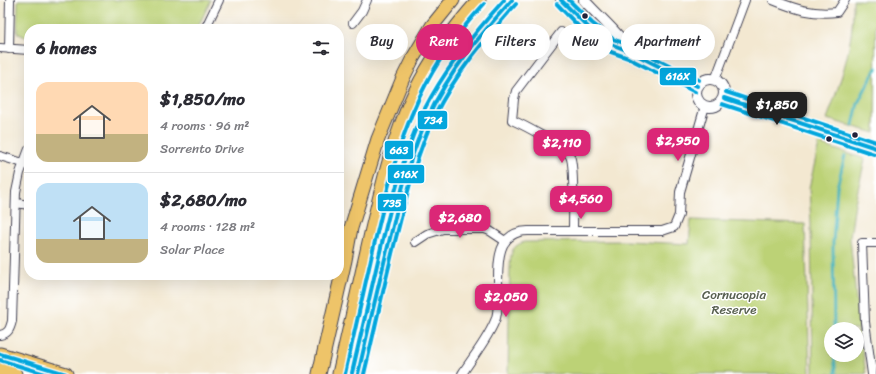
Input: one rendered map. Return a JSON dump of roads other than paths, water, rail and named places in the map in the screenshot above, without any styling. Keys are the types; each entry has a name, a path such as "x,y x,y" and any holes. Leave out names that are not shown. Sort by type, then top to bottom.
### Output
{"main road":[{"path":"344,264 351,228 378,139 403,78 432,26 453,0"},
{"path":"340,374 380,195 398,131 427,68 454,30 479,0"},
{"path":"319,374 340,280"},
{"path":"0,354 66,374"},
{"path":"0,370 15,374"}],"street":[{"path":"9,49 10,0"},
{"path":"207,24 219,0"},
{"path":"353,23 362,11 367,0"},
{"path":"561,0 594,33 616,48 621,50"},
{"path":"584,0 621,37"},
{"path":"715,80 745,0"},
{"path":"773,0 788,6 811,12 825,13 837,12 845,0"},
{"path":"558,36 516,91 512,120 532,129 569,154 573,166 572,230"},
{"path":"0,48 24,50"},
{"path":"645,60 666,72 697,86"},
{"path":"705,79 715,80 720,83 723,88 724,98 721,103 715,107 705,106 700,103 696,97 697,86 705,79"},
{"path":"724,98 876,148"},
{"path":"462,374 491,329 495,320 498,304 499,256 504,242 511,234 522,231 572,230 662,231 674,227 679,215 680,192 705,106"},
{"path":"0,156 23,163 18,182 16,203 12,322 10,327 3,334"},
{"path":"16,203 24,204"},
{"path":"415,242 427,234 443,229 485,229 504,242"},
{"path":"872,374 865,322 864,263 862,243 876,243"}],"waterway":[{"path":"853,125 858,103 876,68"},
{"path":"834,322 833,243 837,187 845,156"},
{"path":"835,362 836,374"}],"park label":[{"name":"Cornucopia Reserve","path":"734,302"}]}
